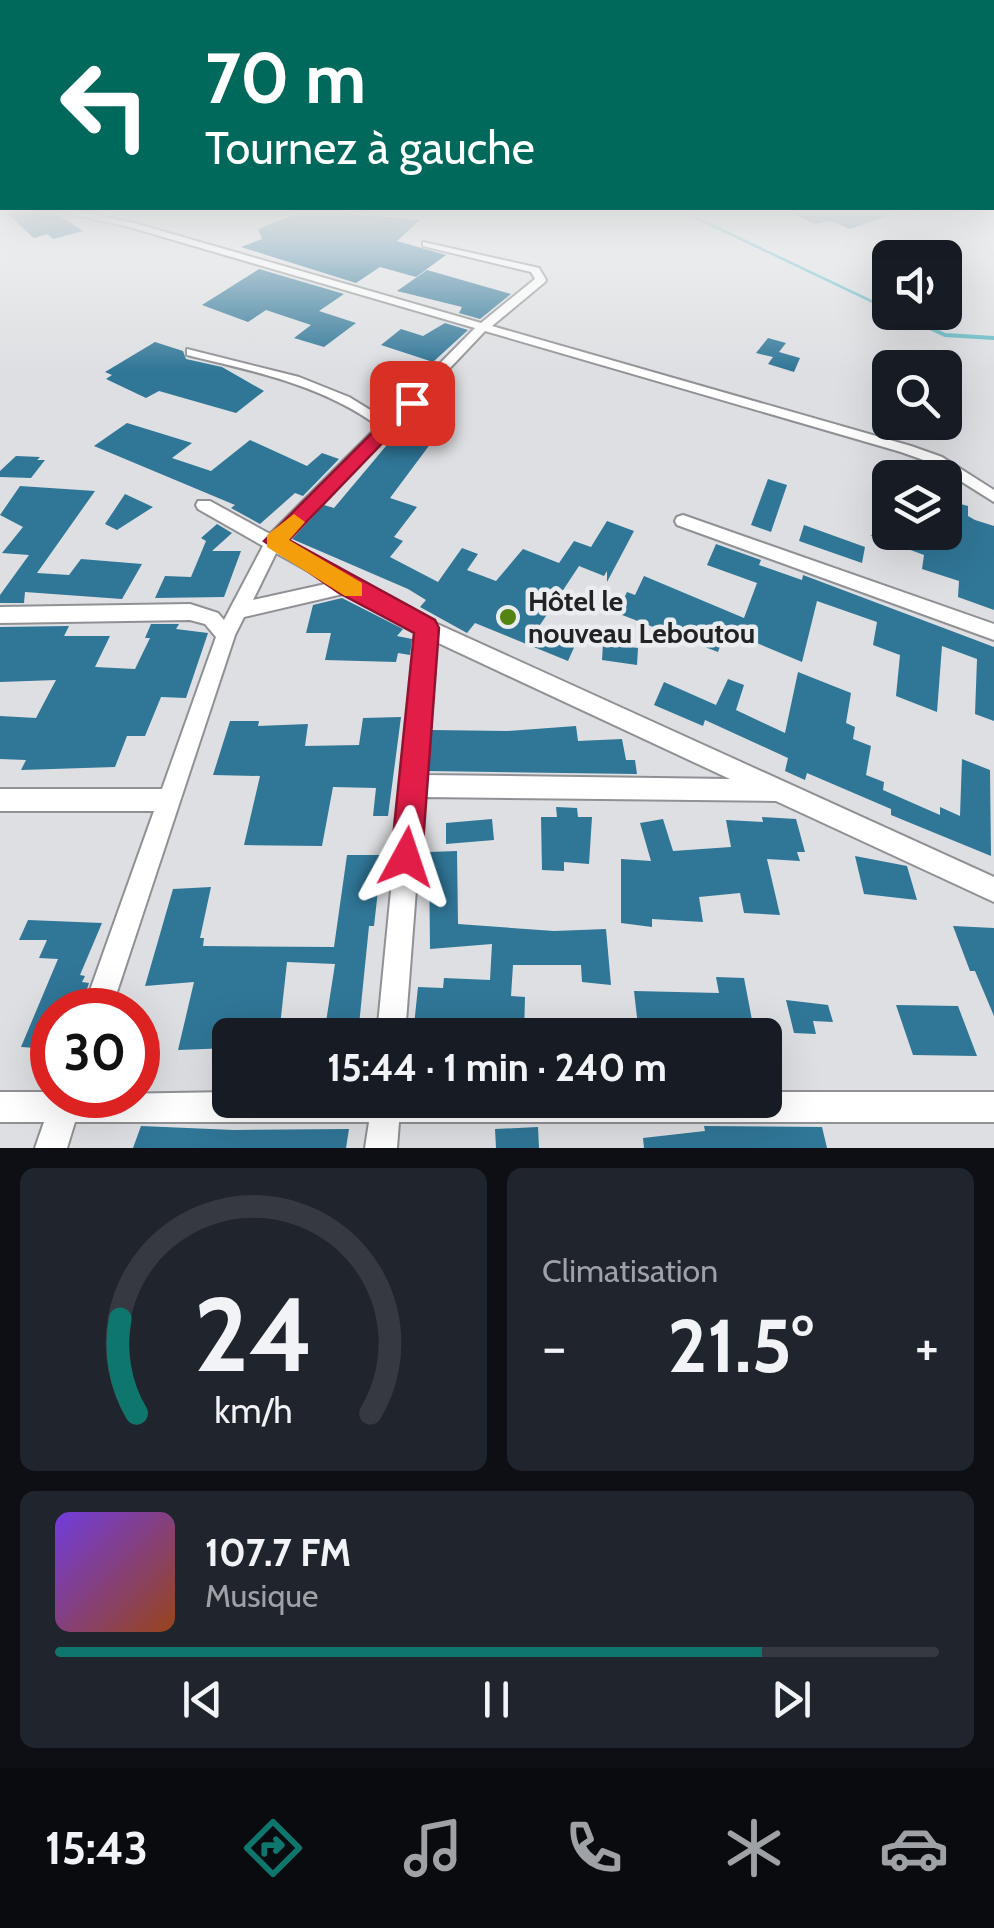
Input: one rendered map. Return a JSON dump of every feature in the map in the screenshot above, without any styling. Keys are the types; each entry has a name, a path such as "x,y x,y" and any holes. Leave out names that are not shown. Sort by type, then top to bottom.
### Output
{"street":[{"path":"264,264 906,449 937,460 994,497"},
{"path":"104,988 226,636 274,541 483,327 541,280 542,274 502,264"},
{"path":"191,352 300,383 353,404 388,428"},
{"path":"204,506 274,541 426,628 994,890"},
{"path":"683,521 994,632"},
{"path":"239,611 347,586"},
{"path":"0,615 190,612 211,618 226,636"},
{"path":"393,1018 426,628"},
{"path":"413,786 779,791"},
{"path":"0,800 168,800"},
{"path":"160,1102 212,1102"},
{"path":"0,1108 30,1105"},
{"path":"782,1106 994,1107"},
{"path":"51,1148 61,1118"},
{"path":"382,1148 384,1118"}],"building":[{"path":"294,264 434,264 416,277 380,267 356,283"},
{"path":"259,269 344,294 319,311 356,323 324,347 294,338 311,325 266,310 248,322 202,305"},
{"path":"427,270 511,294 480,319 459,313 462,307 397,291"},
{"path":"445,323 468,330 433,362 381,345 401,329 423,336"},
{"path":"768,338 786,343 779,352 800,358 794,372 768,364 773,357 756,353"},
{"path":"155,342 183,351 186,359 222,367 264,391 236,413 159,391 146,398 106,379 112,375 105,372"},
{"path":"127,423 192,443 172,458 211,471 250,440 307,466 322,453 339,459 303,496 295,493 260,524 231,508 235,505 94,446"},
{"path":"397,433 431,443 390,498 417,507 394,537 403,541 390,557 438,582 462,548 478,554 467,570 496,581 523,549 559,563 574,541 591,547 607,521 634,531 607,582 607,571 604,576 579,566 538,628 576,643 568,661 475,623 467,633 420,607 426,600 408,589 292,539 324,505 334,508"},
{"path":"16,456 45,460 31,478 0,477 0,471"},
{"path":"768,479 787,485 771,532 751,525"},
{"path":"20,486 95,491 37,573 69,575 81,559 142,564 122,599 25,592 24,603 0,603 0,595 29,555 2,553 23,527 0,515"},
{"path":"125,494 153,507 117,530 105,524"},
{"path":"962,504 968,506 968,516 994,526 994,610 958,597 959,581 922,569 924,555 910,550 962,550"},
{"path":"217,524 232,533 212,551 241,551 224,597 155,598 165,576 191,577 206,541 201,538"},
{"path":"804,525 865,547 862,563 799,541"},
{"path":"716,544 761,560 759,565 802,580 803,575 994,647 994,721 975,714 977,659 942,646 937,712 896,696 900,655 873,645 877,622 817,601 802,662 726,630 718,652 617,613 627,592 635,595 644,576 744,618 757,583 707,565"},
{"path":"342,598 403,629 397,636 412,639 410,655 398,653 396,662 325,660 331,633 306,633 313,605"},
{"path":"151,624 179,624 176,629 208,633 186,698 161,697 145,736 127,736 115,767 21,770 26,760 0,759 0,716 36,718 56,680 0,682 0,627 69,626 64,636 110,636 95,667 135,669 150,638 145,638"},
{"path":"603,644 638,648 637,665 602,660"},
{"path":"798,672 851,693 846,723 855,727 853,739 871,746 866,775 884,782 883,790 940,815 940,807 960,816 962,759 990,770 991,856 891,815 891,809 807,773 805,780 785,771 788,758 705,720 703,726 654,705 664,682 716,705 728,679 744,685 736,710 785,733"},
{"path":"401,717 388,816 373,816 376,788 333,787 322,846 244,845 260,776 213,775 230,721 259,721 258,726 308,724 305,746 359,745 363,718"},
{"path":"576,726 578,741 622,739 626,760 635,760 637,774 428,771 431,730 507,731"},
{"path":"556,807 577,808 578,817 592,817 589,864 564,862 564,871 542,870 541,817 557,817"},
{"path":"762,817 796,819 805,852 797,852 800,861 767,859 780,915 744,913 740,893 699,897 703,922 652,919 652,927 621,923 621,859 651,861 640,823 663,819 673,851 731,847 726,820 763,822"},
{"path":"492,819 494,840 446,844 446,823"},
{"path":"457,851 458,924 554,931 606,929 611,985 582,982 581,965 513,965 511,996 525,997 524,1018 415,1018 418,987 443,988 444,978 490,980 492,944 430,949 429,852"},
{"path":"347,855 382,855 374,926 369,926 360,1018 327,1018 335,964 287,962 281,1018 212,1018 212,1049 178,1050 194,982 145,986 173,889 211,887 200,938 204,938 203,946 334,947"},
{"path":"855,856 907,866 917,900 864,894"},
{"path":"28,920 102,923 80,975 85,976 82,982 89,983 87,988 46,988 58,959 39,958 47,940 19,940"},
{"path":"953,926 994,928 994,1016 975,971 970,971"},
{"path":"716,977 744,978 752,1018 637,1018 634,991 719,993"},
{"path":"786,1000 828,1005 833,1022 813,1021 816,1034 794,1033"},
{"path":"896,1005 958,1006 977,1056 913,1055"},
{"path":"30,1026 30,1048 21,1047"},
{"path":"141,1126 349,1129 346,1148 133,1148"},
{"path":"704,1126 822,1127 827,1148 644,1148 643,1138 705,1131"},
{"path":"538,1127 539,1148 496,1148 495,1129"}],"waterway":[{"path":"793,264 872,301"},
{"path":"934,330 945,335 994,338"}],"slow traffic":[{"path":"294,522 274,541 353,590"}],"place":[{"name":"Hôtel le nouveau Leboutou","path":"508,617"}],"route":[{"path":"406,857 426,628 274,541 412,403"}]}
